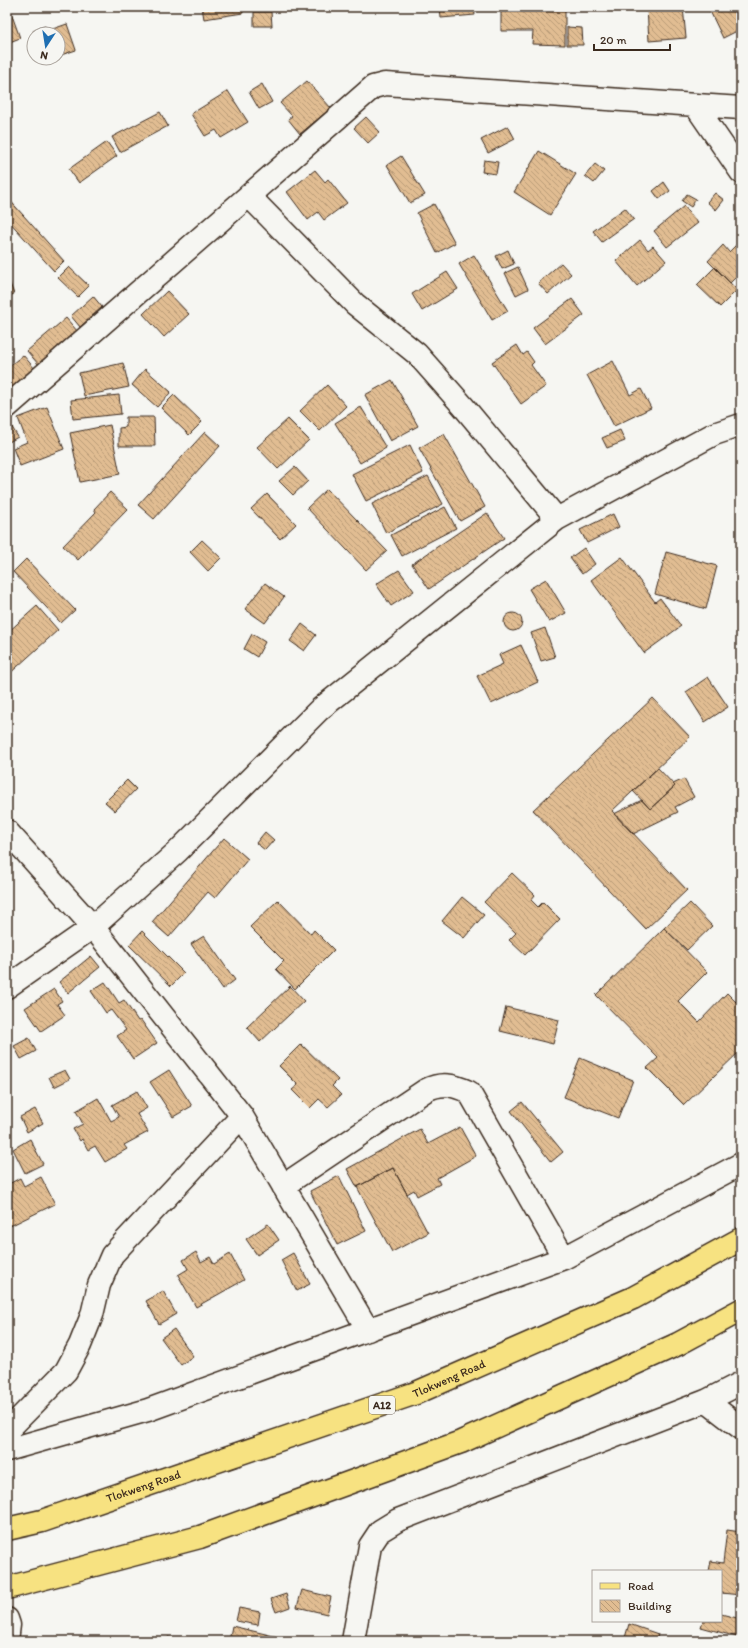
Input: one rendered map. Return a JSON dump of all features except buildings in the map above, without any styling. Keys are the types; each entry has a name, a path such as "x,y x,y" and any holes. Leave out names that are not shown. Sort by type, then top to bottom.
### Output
{"main road":[{"name":"Tlokweng Road","path":"7,1529 42,1521 416,1393 633,1298 741,1239"},
{"path":"7,1588 200,1537 461,1442 678,1344 741,1310"}],"street":[{"path":"7,407 373,87 385,84 741,108"},
{"path":"694,105 741,172"},
{"path":"249,196 355,304 417,354 557,519"},
{"path":"7,987 93,926 178,851 319,710 557,519 714,434 741,425"},
{"path":"7,831 93,926 242,1116 368,1330"},
{"path":"284,1186 426,1090 440,1085 453,1085 469,1092 564,1258"},
{"path":"7,1431 66,1371 80,1345 92,1315 99,1285 112,1255 242,1116"},
{"path":"7,1450 148,1410 564,1258 741,1164"},
{"path":"353,1641 370,1546 380,1531 398,1520 706,1401 741,1384"},
{"path":"706,1401 741,1428"},
{"path":"7,1619 9,1625 7,1641"}]}
